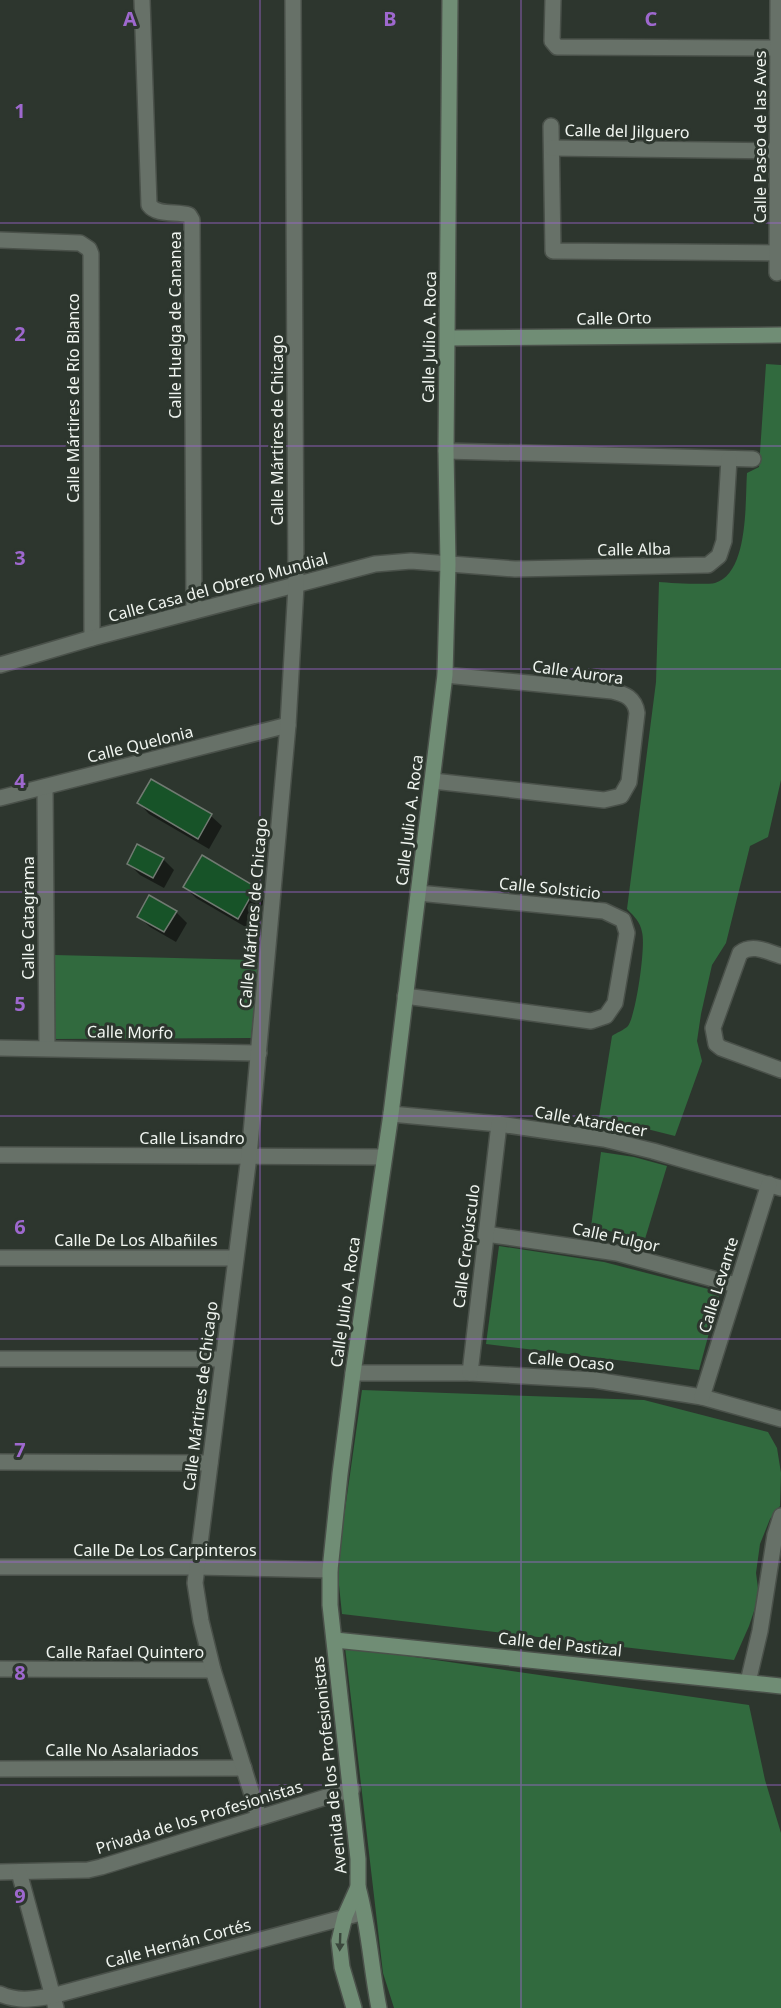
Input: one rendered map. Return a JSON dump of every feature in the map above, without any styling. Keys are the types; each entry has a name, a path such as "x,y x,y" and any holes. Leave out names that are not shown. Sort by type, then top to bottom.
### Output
{"street":[{"name":"Calle Huelga de Cananea","path":"142,0 149,205 158,211 189,215 192,220 194,611"},
{"name":"Calle Mártires de Chicago","path":"259,1817 213,1670 197,1601 197,1567 249,1156 288,725 296,586 293,0"},
{"name":"Calle Julio A. Roca","path":"335,1640 330,1605 330,1570 353,1373 391,1114 444,675 448,564 446,451 450,0"},
{"path":"553,0 552,41 555,46 779,48"},
{"name":"Calle Paseo de las Aves","path":"777,273 780,253 778,0"},
{"path":"551,126 552,148"},
{"name":"Calle del Jilguero","path":"779,151 552,148 553,251 780,253"},
{"name":"Calle Mártires de Río Blanco","path":"0,240 80,243 89,249 91,254 92,638"},
{"name":"Calle Orto","path":"448,338 781,335"},
{"path":"446,451 753,459"},
{"name":"Calle Alba","path":"448,564 515,569 708,565 719,556 724,541 729,459"},
{"name":"Calle Casa del Obrero Mundial","path":"0,665 92,638 375,564 411,561 448,564"},
{"name":"Calle Aurora","path":"433,781 613,800 621,796 629,782 637,713 629,697 612,691 444,675"},
{"name":"Calle Quelonia","path":"0,798 288,725"},
{"name":"Calle Catagrama","path":"45,787 47,1048"},
{"name":"Calle Solsticio","path":"405,996 591,1021 599,1020 606,1016 615,1003 627,933 622,920 604,911 418,893"},
{"path":"781,956 751,948 744,949 740,953 713,1028 716,1044 721,1048 781,1070"},
{"name":"Calle Morfo","path":"0,1048 259,1053"},
{"name":"Calle Atardecer","path":"391,1114 499,1124 604,1139 775,1186"},
{"name":"Calle Crepúsculo","path":"470,1373 499,1124"},
{"name":"Calle Lisandro","path":"0,1155 384,1157"},
{"name":"Calle Levante","path":"702,1397 736,1285 775,1186"},
{"name":"Calle Fulgor","path":"486,1234 617,1253 736,1285"},
{"name":"Calle De Los Albañiles","path":"0,1258 235,1258"},
{"path":"0,1359 222,1359"},
{"name":"Calle Ocaso","path":"353,1373 470,1373 595,1380 702,1397 781,1419"},
{"path":"0,1462 210,1462"},
{"path":"748,1682 760,1631 775,1535 781,1516"},
{"name":"Calle De Los Carpinteros","path":"0,1567 330,1570"},
{"name":"Calle del Pastizal","path":"335,1640 781,1686"},
{"name":"Avenida de los Profesionistas","path":"335,1640 352,1789 358,1887 365,1912 369,1955 379,2008"},
{"name":"Calle Rafael Quintero","path":"0,1669 213,1670"},
{"name":"Calle No Asalariados","path":"0,1769 244,1767"},
{"name":"Privada de los Profesionistas","path":"0,1872 101,1868 352,1789"},
{"path":"19,1872 54,2002"},
{"name":"Avenida de los Profesionistas","path":"354,2008 340,1954 339,1941 345,1916 358,1887"},
{"name":"Calle Hernán Cortés","path":"0,1994 11,1999 54,2002 365,1912"}],"green space":[{"path":"766,364 781,365 781,780 768,837 750,846 726,943 712,965 697,1041 702,1061 675,1136 599,1117 612,1036 628,1026 631,1019 641,965 643,940 641,928 627,909 656,682 659,582 715,583 726,577 734,566 743,535 747,473 759,467"},
{"path":"54,955 259,960 251,1038 54,1039"},
{"path":"601,1152 634,1157 667,1166 645,1239 591,1227"},
{"path":"499,1246 604,1262 720,1292 699,1370 486,1344"},
{"path":"362,1390 644,1400 768,1432 777,1448 781,1473 780,1506 770,1519 760,1544 756,1573 759,1596 734,1660 342,1614 337,1566"},
{"path":"345,1647 749,1705 765,1780 781,1833 781,2008 394,2008 383,1973"}],"building":[{"path":"151,779 212,814 198,839 137,803"},
{"path":"137,844 164,858 153,878 127,864"},
{"path":"202,855 256,887 238,919 183,887"},
{"path":"149,895 177,911 164,932 137,917"}]}
